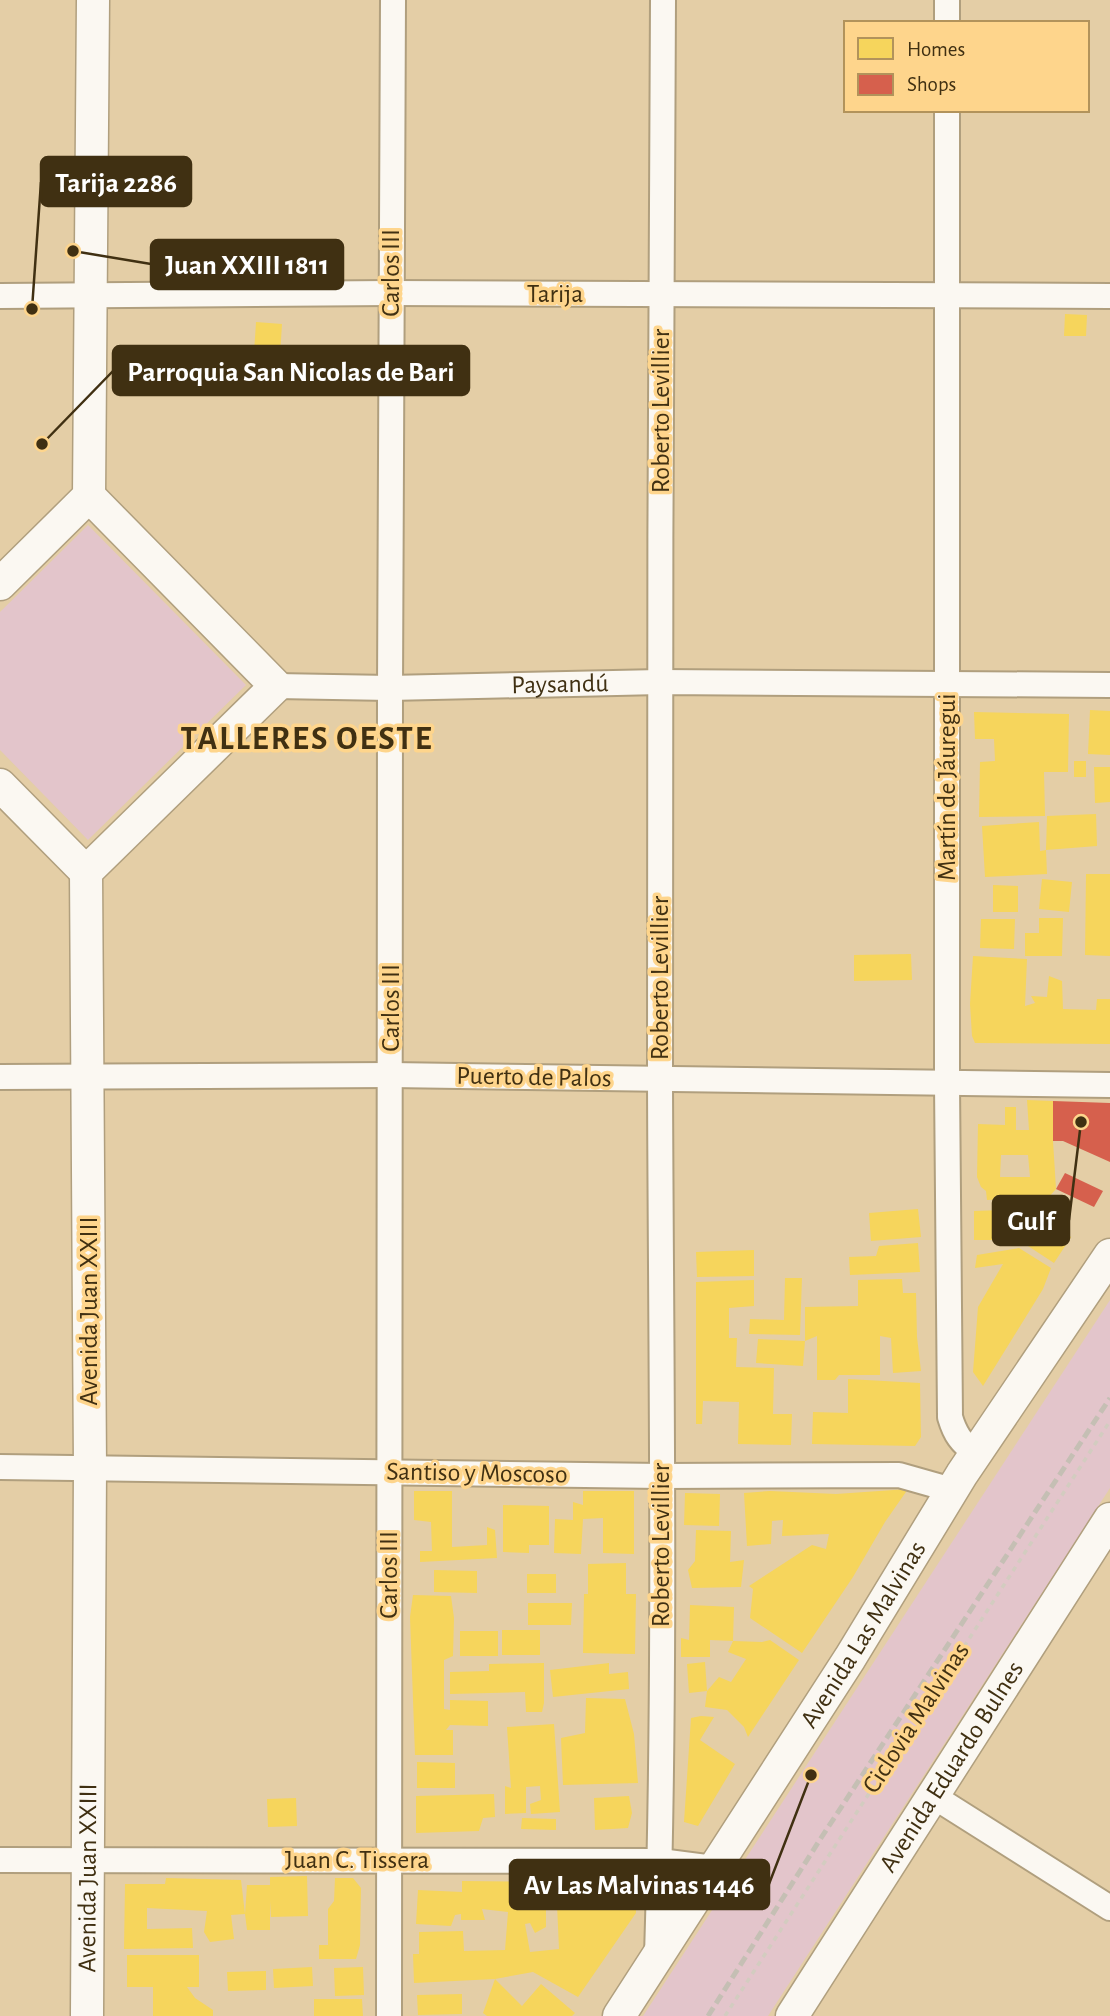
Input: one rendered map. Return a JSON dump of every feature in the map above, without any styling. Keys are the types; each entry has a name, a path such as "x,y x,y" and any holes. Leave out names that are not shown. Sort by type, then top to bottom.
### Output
{"main road":[{"path":"0,584 89,496 93,0"},
{"path":"0,785 86,872 276,686 89,496"},
{"name":"Avenida Juan XXIII","path":"86,872 90,1468 87,2016"},
{"name":"Avenida Las Malvinas","path":"619,2016 850,1658 952,1490 1110,1255"},
{"name":"Avenida Eduardo Bulnes","path":"792,2016 1109,1523"}],"street":[{"name":"Carlos III","path":"389,2016 393,0"},
{"name":"Roberto Levillier","path":"657,1956 662,1476 660,682 663,0"},
{"path":"947,0 947,21"},
{"name":"Martín de Jáuregui","path":"947,112 947,1084 950,1417 954,1432 962,1443 976,1453"},
{"name":"Tarija","path":"0,296 391,293 1110,296"},
{"name":"Paysandú","path":"276,686 390,688 660,682 1110,685"},
{"name":"Puerto de Palos","path":"0,1077 391,1075 1110,1085"},
{"name":"Santiso y Moscoso","path":"0,1467 662,1476 900,1475 952,1490"},
{"path":"933,1796 1110,1908"},
{"name":"Juan C. Tissera","path":"0,1860 660,1861 714,1868"}],"path":[{"name":"Ciclovia Malvinas","path":"725,2016 1110,1421"}],"shaded area":[{"path":"88,525 246,685 88,840 0,750 0,612"},
{"path":"1110,1300 1110,1488 768,2016 643,2016"}],"building: Homes":[{"path":"1065,314 1087,315 1086,336 1064,336"},
{"path":"256,322 282,324 280,355 254,353"},
{"path":"1090,710 1110,711 1110,755 1088,754"},
{"path":"974,712 1069,714 1068,772 1044,772 1045,816 979,817 980,762 995,761 994,739 975,739"},
{"path":"1074,761 1086,761 1086,777 1074,777"},
{"path":"1094,767 1110,767 1110,802 1095,803"},
{"path":"1096,814 1097,846 1046,850 1047,816"},
{"path":"1039,822 1040,851 1046,850 1047,874 985,877 982,826"},
{"path":"1086,874 1110,874 1110,956 1085,955"},
{"path":"1042,879 1072,882 1069,912 1039,909"},
{"path":"993,885 1018,886 1018,912 993,912"},
{"path":"1039,918 1063,918 1062,956 1025,956 1025,933 1039,933"},
{"path":"981,919 1015,919 1014,949 980,948"},
{"path":"911,954 912,980 854,981 854,955"},
{"path":"973,956 1027,959 1025,1006 1035,1003 1031,996 1047,997 1049,976 1062,981 1063,1009 1096,1010 1097,999 1110,999 1110,1044 975,1043 970,1004"},
{"path":"1027,1100 1053,1101 1056,1189 1039,1208 1031,1198 987,1200 986,1191 977,1177 978,1124 1005,1125 1005,1107 1016,1107 1016,1130 1029,1130","holes":["1001,1155 1028,1155 1030,1177 1000,1177"]},
{"path":"918,1209 921,1237 871,1241 869,1213"},
{"path":"1001,1210 1002,1240 974,1240 974,1211"},
{"path":"1042,1218 1071,1237 1054,1263 1025,1244"},
{"path":"918,1243 920,1272 850,1275 849,1257 876,1256 879,1246"},
{"path":"1019,1248 1051,1268 1043,1289 983,1386 973,1372 978,1307 1003,1264 975,1268 977,1255"},
{"path":"754,1250 754,1276 697,1277 696,1252"},
{"path":"785,1278 802,1278 800,1335 749,1334 750,1319 784,1320"},
{"path":"902,1279 903,1293 916,1293 921,1371 893,1373 891,1338 880,1336 880,1375 839,1375 835,1380 817,1380 817,1336 805,1341 805,1307 858,1306 858,1280"},
{"path":"754,1280 754,1306 729,1308 729,1338 737,1338 736,1367 774,1368 773,1414 792,1414 791,1445 738,1444 739,1402 703,1401 702,1424 696,1424 696,1282"},
{"path":"758,1339 805,1341 803,1366 756,1363"},
{"path":"848,1379 920,1383 921,1437 915,1446 812,1444 813,1412 848,1413"},
{"path":"908,1489 802,1653 750,1618 753,1589 749,1586 812,1545 826,1549 829,1534 782,1536 783,1520 772,1521 771,1544 747,1546 744,1493 770,1491 836,1494"},
{"path":"414,1491 452,1491 452,1547 487,1545 487,1527 495,1530 497,1558 420,1562 420,1551 432,1551 431,1522 414,1520"},
{"path":"583,1491 634,1491 634,1554 603,1553 603,1518 583,1519 581,1554 554,1553 555,1519 573,1520 573,1502 583,1505"},
{"path":"685,1493 720,1494 719,1526 684,1525"},
{"path":"503,1505 549,1506 549,1545 529,1545 529,1553 503,1552"},
{"path":"696,1530 731,1531 730,1562 744,1560 741,1587 692,1588 688,1570 695,1561"},
{"path":"626,1563 626,1594 636,1594 635,1654 583,1653 584,1594 588,1594 588,1564"},
{"path":"434,1570 477,1571 477,1593 434,1592"},
{"path":"527,1574 556,1574 556,1593 527,1593"},
{"path":"413,1595 451,1596 454,1618 453,1656 444,1660 444,1709 450,1710 450,1700 488,1701 488,1726 450,1725 446,1730 453,1730 453,1755 415,1755 410,1617"},
{"path":"528,1603 572,1603 571,1625 528,1625"},
{"path":"690,1605 734,1607 733,1641 710,1640 710,1657 681,1657 681,1638 689,1640"},
{"path":"502,1630 540,1630 540,1655 502,1655"},
{"path":"460,1631 498,1631 498,1656 460,1656"},
{"path":"770,1640 799,1660 748,1737 744,1727 727,1710 705,1707 707,1691 719,1677 731,1682 746,1659 728,1652 733,1641"},
{"path":"705,1662 707,1691 689,1693 687,1664"},
{"path":"544,1663 542,1712 526,1712 525,1692 450,1694 450,1672 489,1671 489,1664"},
{"path":"609,1663 609,1674 628,1672 629,1689 553,1697 550,1670"},
{"path":"586,1698 625,1699 634,1734 638,1783 563,1785 561,1738 585,1733"},
{"path":"714,1717 700,1740 735,1764 698,1826 684,1822 691,1718"},
{"path":"554,1724 560,1812 531,1814 530,1804 541,1800 540,1786 526,1787 526,1813 505,1814 505,1786 511,1788 507,1727"},
{"path":"417,1762 455,1763 455,1788 417,1788"},
{"path":"494,1794 495,1817 483,1818 479,1831 416,1833 416,1796"},
{"path":"629,1796 632,1813 628,1828 595,1830 594,1798"},
{"path":"296,1798 297,1826 268,1827 267,1799"},
{"path":"522,1818 556,1819 556,1830 521,1829"},
{"path":"307,1876 308,1916 271,1917 270,1901 270,1930 247,1930 247,1885 270,1885 270,1877"},
{"path":"166,1878 241,1880 245,1914 231,1915 234,1939 210,1942 204,1932 207,1911 147,1908 147,1929 192,1928 193,1948 124,1949 125,1884 165,1884"},
{"path":"335,1878 353,1878 361,1888 360,1945 356,1959 319,1959 319,1945 328,1945 328,1909 334,1901"},
{"path":"462,1881 546,1882 546,1927 535,1933 530,1923 525,1924 530,1952 559,1949 556,1882 636,1882 636,1913 578,1997 533,1972 495,1979 414,1983 413,1954 419,1954 419,1932 463,1931 464,1951 505,1950 508,1912 482,1909 485,1920 461,1920 461,1914 455,1915 451,1926 416,1924 418,1890 462,1892"},
{"path":"127,1955 199,1955 199,1987 187,1987 195,1998 213,2010 213,2016 153,2016 153,1987 127,1987"},
{"path":"312,1967 313,1986 274,1988 273,1969"},
{"path":"363,1967 364,1995 335,1996 334,1968"},
{"path":"266,1971 266,1990 228,1991 227,1972"},
{"path":"495,1979 522,2006 541,1984 575,2013 572,2016 487,2016 483,2013"},
{"path":"462,1994 462,2014 418,2015 417,1995"},
{"path":"314,1999 362,1999 363,2016 314,2016"}],"building: Shops":[{"path":"1053,1101 1110,1103 1110,1162 1063,1141 1053,1141"},
{"path":"1065,1173 1103,1191 1094,1207 1056,1189"}],"railway":[{"path":"708,2016 821,1838 1110,1398"}],"place":[{"name":"Juan XXIII 1811","path":"73,251"},
{"name":"Tarija 2286","path":"32,309"},
{"name":"Parroquia San Nicolas de Bari","path":"42,444"},
{"name":"Gulf","path":"1081,1122"},
{"name":"Av Las Malvinas 1446","path":"811,1775"}],"district":[{"name":"TALLERES OESTE","path":"307,739"}]}
